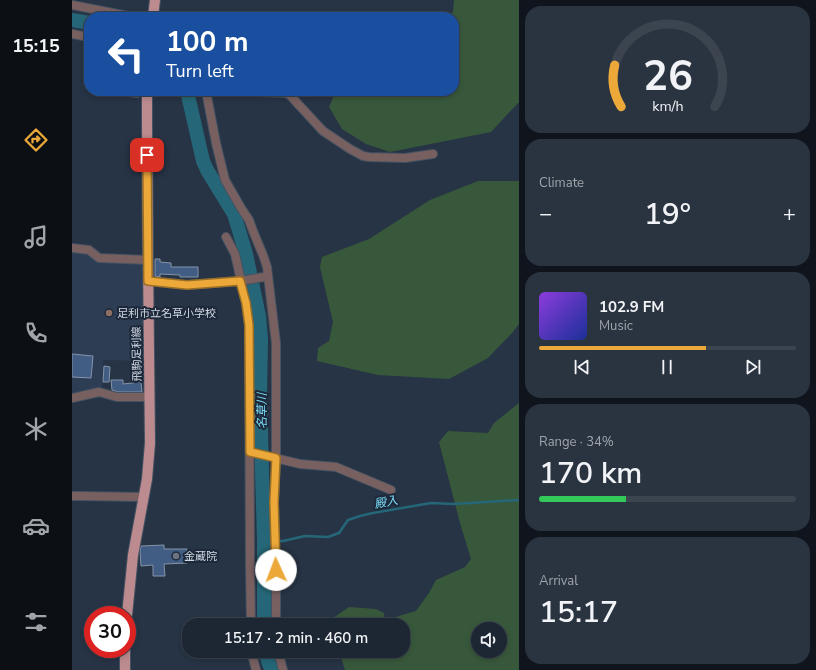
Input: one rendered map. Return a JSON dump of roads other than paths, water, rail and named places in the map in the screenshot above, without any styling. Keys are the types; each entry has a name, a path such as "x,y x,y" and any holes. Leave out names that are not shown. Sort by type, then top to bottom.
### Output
{"main road":[{"path":"154,12 155,0"},
{"name":"飛駒足利線","path":"128,606 132,563 144,497 150,451 151,425 148,281 147,96"},
{"path":"125,658 125,670"}],"street":[{"path":"72,5 108,12"},
{"path":"72,34 84,36"},
{"path":"207,96 225,180 249,220 267,267 266,277 276,343 273,458 276,618"},
{"path":"291,96 323,131 363,156 369,158 405,158 433,154"},
{"path":"226,237 235,254 242,280 249,325 253,453 250,565 251,618"},
{"path":"72,248 89,250 99,258 148,260"},
{"path":"148,281 187,285 266,277"},
{"path":"72,398 98,392 117,398 150,397"},
{"path":"253,453 300,464 336,467 391,490"},
{"path":"72,496 144,497"},
{"path":"253,658 256,670"},
{"path":"280,658 283,670"}],"waterway":[{"name":"名草川","path":"72,20 84,22"},
{"name":"名草川","path":"188,96 203,161 234,214 246,254 259,316 261,339 260,397 264,541 264,618"},
{"name":"殿入","path":"264,541 283,541 305,536 328,537 339,533 348,520 360,516 431,503 453,504 519,500"},
{"name":"名草川","path":"267,658 272,670"}],"place":[{"name":"足利市立名草小学校","path":"109,313"},
{"name":"金蔵院","path":"176,556"}]}
